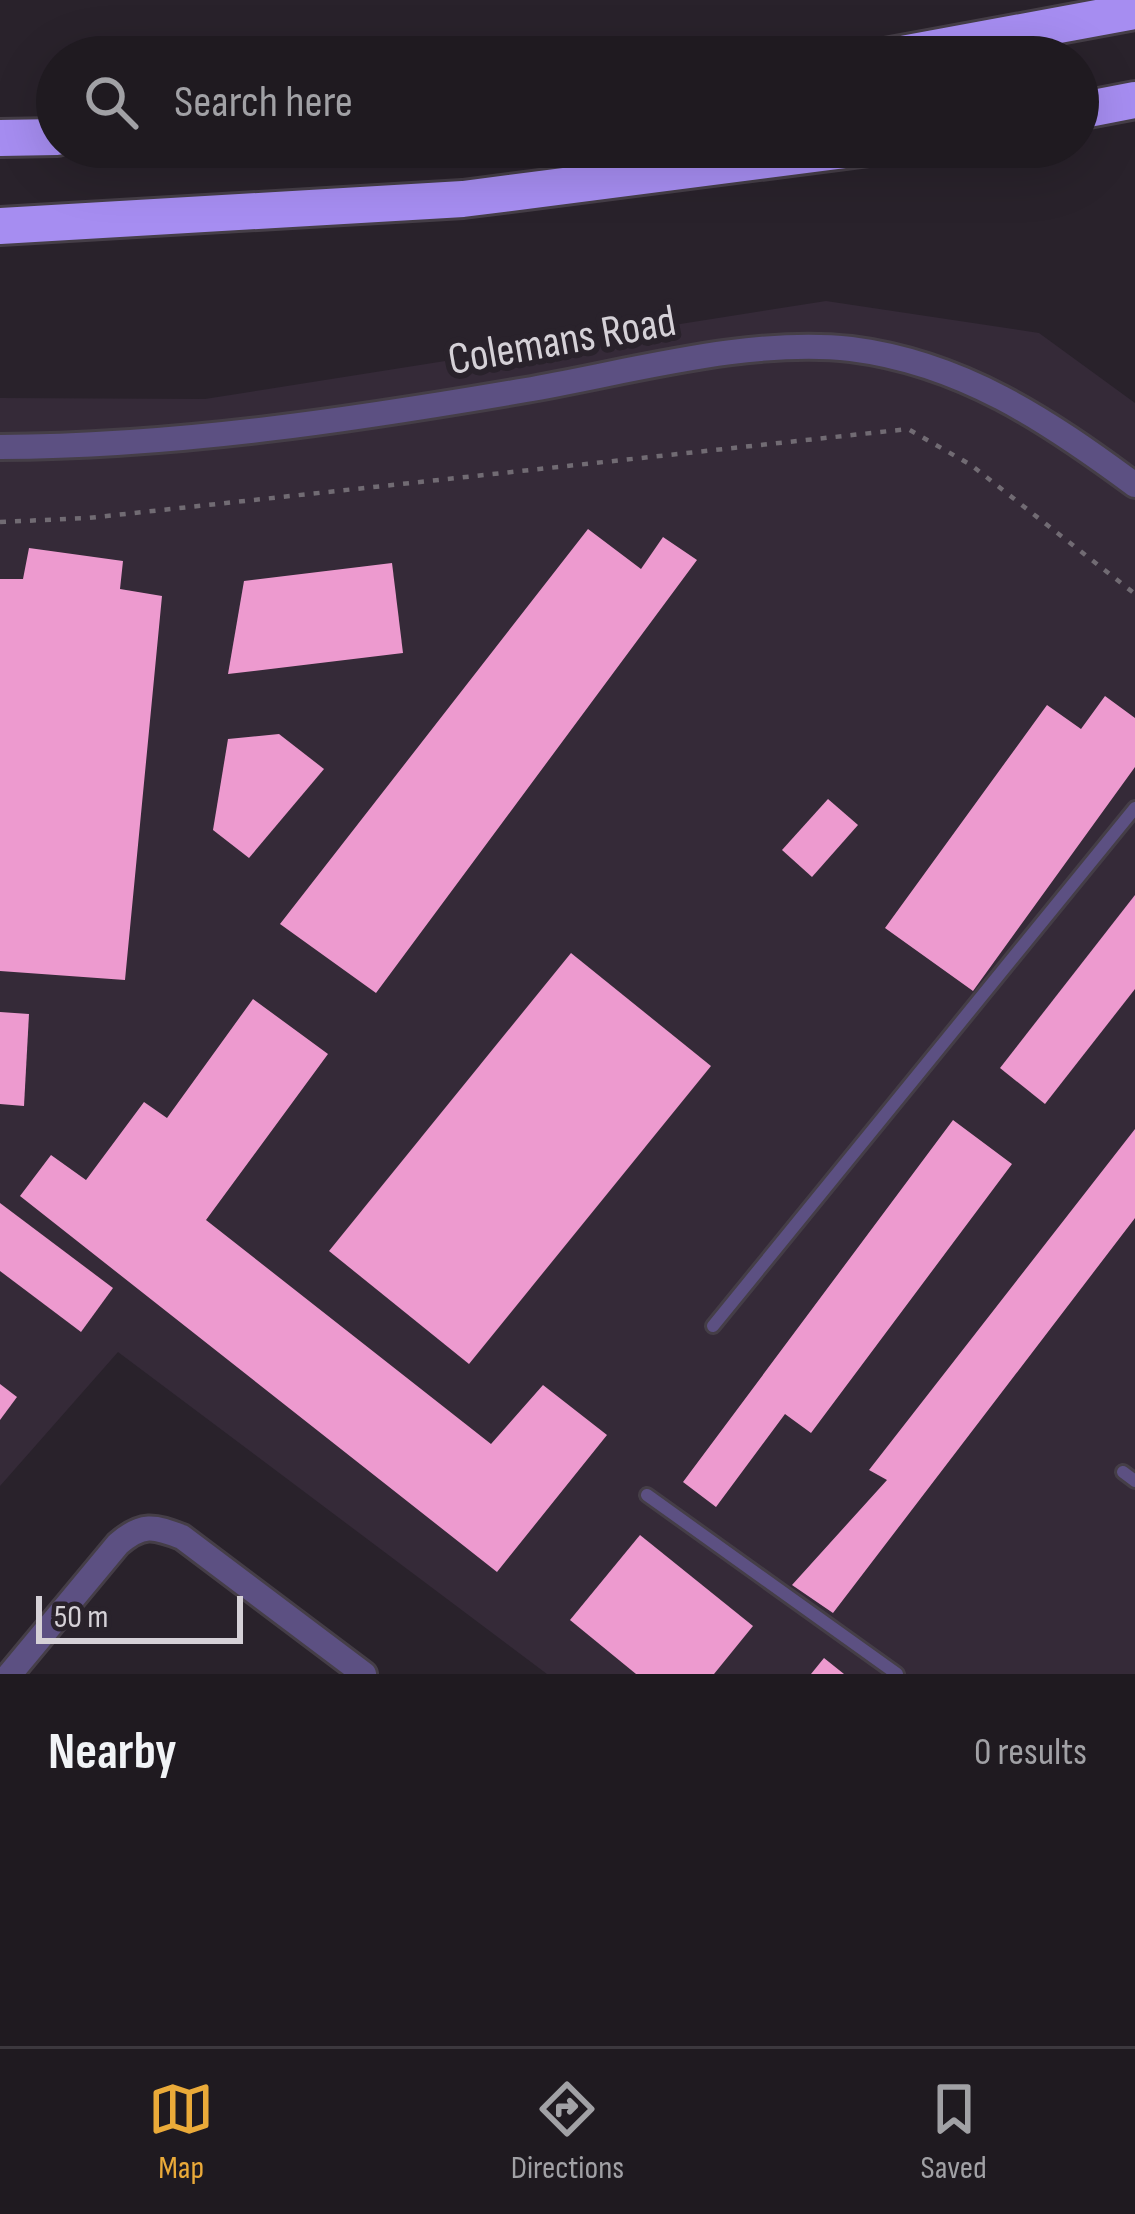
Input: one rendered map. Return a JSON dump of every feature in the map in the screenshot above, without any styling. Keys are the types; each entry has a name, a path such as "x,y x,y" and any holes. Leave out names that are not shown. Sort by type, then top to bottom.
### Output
{"highway":[{"path":"1000,36 1135,11"},
{"path":"1099,107 1135,100"},
{"path":"0,138 36,137"},
{"path":"0,226 463,199 705,168"}],"street":[{"name":"Colemans Road","path":"0,447 247,434 707,358 848,349 915,362 981,385 1021,404 1135,485"},
{"path":"10,1674 118,1544 136,1528 153,1526 182,1537 364,1674"}],"lane":[{"path":"712,1326 1135,808"},
{"path":"647,1495 897,1674"}],"path":[{"path":"0,522 88,518 908,429 971,465 1135,595"}],"shaded area":[{"path":"826,301 1039,333 1135,403 1135,1674 547,1674 118,1352 0,1486 0,398 205,399"}],"building":[{"path":"588,529 641,569 663,537 697,560 376,993 280,924"},
{"path":"29,548 123,561 120,589 162,596 125,980 0,971 0,579 23,579"},
{"path":"392,563 403,653 228,674 244,581"},
{"path":"1105,696 1135,718 1135,767 973,991 885,928 1047,705 1081,729"},
{"path":"279,734 324,769 249,858 213,830 228,739"},
{"path":"828,799 858,825 812,877 782,850"},
{"path":"1135,895 1135,989 1045,1104 1000,1068"},
{"path":"571,953 711,1066 469,1364 329,1251"},
{"path":"253,999 328,1054 206,1220 491,1444 543,1385 607,1435 497,1572 20,1196 51,1155 86,1180 144,1102 167,1118"},
{"path":"0,1012 29,1014 24,1106 0,1104"},
{"path":"953,1120 1012,1164 811,1433 785,1414 716,1507 683,1482"},
{"path":"1135,1129 1135,1218 833,1613 792,1585 887,1480 869,1470"},
{"path":"0,1203 113,1288 81,1332 0,1271"},
{"path":"0,1384 17,1397 0,1420"},
{"path":"640,1535 753,1626 714,1674 636,1674 570,1620"},
{"path":"824,1658 844,1674 811,1674"}]}
